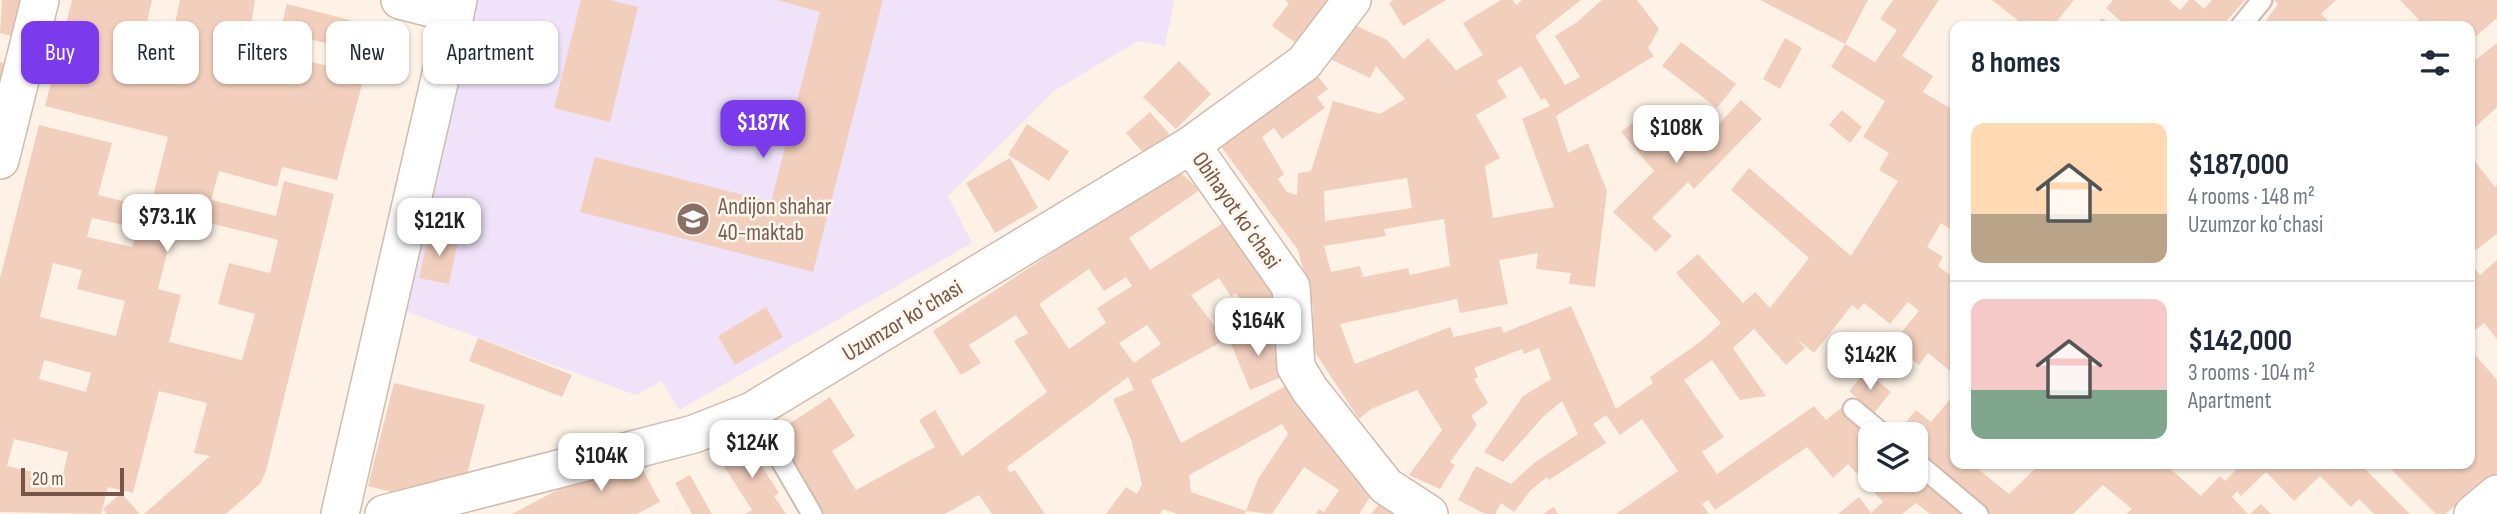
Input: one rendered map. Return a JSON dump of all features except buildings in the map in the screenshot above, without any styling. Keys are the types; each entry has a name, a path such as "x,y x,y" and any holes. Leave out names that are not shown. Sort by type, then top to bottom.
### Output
{"street":[{"path":"0,160 40,0"},
{"path":"340,514 456,7 400,0"},
{"name":"Uzumzor koʻchasi","path":"384,514 694,434 752,411 1191,145 1304,63 1353,0"},
{"name":"Obihayot koʻchasi","path":"1191,145 1291,287 1296,367 1310,390 1386,486 1429,514"},
{"path":"2473,514 2497,494"}],"lane":[{"path":"2245,21 2262,0"},
{"path":"1853,408 1869,422"},
{"path":"752,411 812,514"},
{"path":"1928,472 1978,514"}],"shaded area":[{"name":"Andijon shahar 40-maktab","path":"478,0 1174,0 1165,46 1138,41 1054,91 948,196 972,243 679,410 662,381 636,395 405,311 458,84 558,84 558,21 473,21"}],"place":[{"name":"Andijon shahar 40-maktab","path":"693,219"}]}
